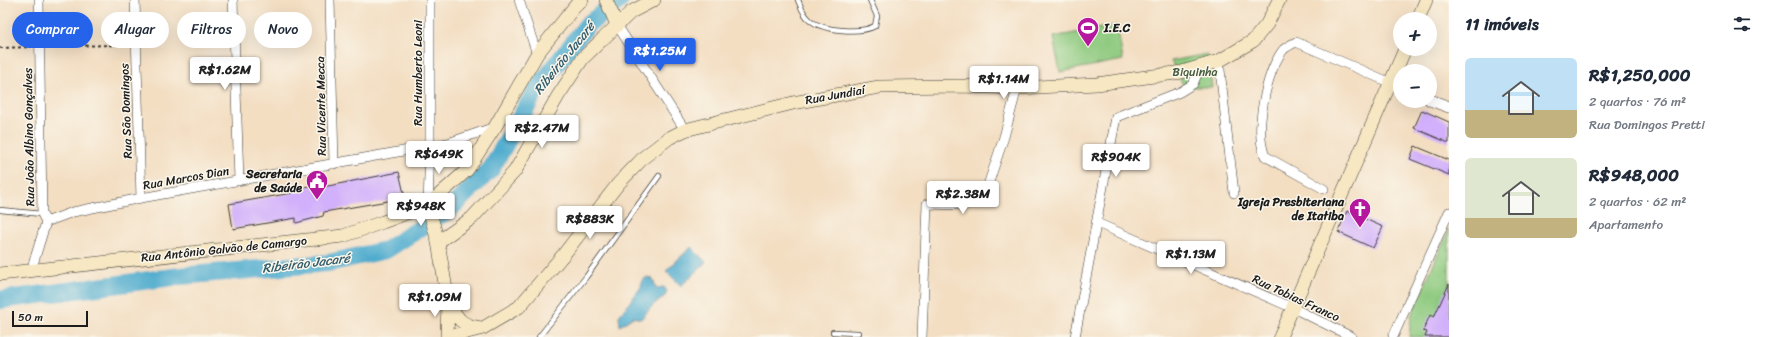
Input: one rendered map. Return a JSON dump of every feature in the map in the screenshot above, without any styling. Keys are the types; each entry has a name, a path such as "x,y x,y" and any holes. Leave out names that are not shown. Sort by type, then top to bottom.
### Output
{"main road":[{"name":"Rua Antônio Galvão de Camargo","path":"0,274 343,236 429,209 467,170 495,127 537,54 576,5 582,0"},
{"path":"606,0 616,22"},
{"path":"437,238 472,218 515,171 558,96 583,58 616,22 654,0"},
{"name":"Rua Jundiaí","path":"447,337 478,332 519,307 618,184 644,157 669,138 685,130 793,103 879,87 960,86 1017,88 1097,84 1182,72 1219,61 1253,42 1267,24 1279,0"},
{"path":"1421,12 1426,0"},
{"path":"1280,337 1393,89"},
{"path":"429,209 437,238 448,301 447,337"},
{"name":"Rua Antônio Galvão de Camargo","path":"0,270 16,272"},
{"path":"448,301 457,318 478,332"}],"street":[{"name":"Rua João Albino Gonçalves","path":"39,0 39,12"},
{"name":"Rua São Domingos","path":"135,0 135,12"},
{"path":"233,0 239,181"},
{"name":"Rua Vicente Mecca","path":"330,0 334,164"},
{"name":"Rua Humberto Leoni","path":"429,209 430,0"},
{"path":"519,0 537,54"},
{"path":"616,22 685,130"},
{"path":"1324,189 1265,156 1261,147 1265,90 1284,49 1296,42 1393,84"},
{"name":"Rua João Albino Gonçalves","path":"31,271 44,218 40,48"},
{"name":"Rua São Domingos","path":"136,48 141,198"},
{"path":"1219,61 1234,193"},
{"path":"1075,337 1116,117 1180,92 1194,84 1200,67"},
{"path":"922,337 927,204 961,205 985,194 1004,138 1017,88"},
{"path":"1437,103 1449,107"},
{"name":"Rua Marcos Dian","path":"44,218 141,198 448,143 495,127"},
{"path":"1393,337 1449,212"},
{"name":"Rua Tobias Franco","path":"1097,223 1292,308 1352,337"},
{"path":"1399,324 1399,337"}],"lane":[{"path":"798,0 802,11 810,20 820,26 845,30 862,30 875,26 876,16 870,0"},
{"path":"539,337 586,277 659,176"},
{"path":"0,210 44,218"},
{"path":"833,332 858,333"}],"path":[{"path":"0,48 12,48"}],"green space":[{"name":"I.E.C","path":"1117,25 1123,60 1060,72 1053,37"},
{"name":"Biquinha","path":"1207,54 1212,87 1184,87 1171,61"},
{"path":"1449,229 1449,337 1409,337 1411,316"}],"water":[{"path":"691,247 706,262 681,286 666,271"},
{"path":"648,277 653,279 656,288 664,287 667,291 665,296 653,305 641,319 633,317 620,326 619,316 641,287 642,280"}],"building":[{"path":"1422,110 1449,122 1449,143 1414,128"},
{"path":"1415,146 1449,160 1449,175 1410,159"},
{"name":"Secretaria de Saúde","path":"399,172 405,198 324,212 323,216 296,223 296,218 233,229 229,204 292,193 291,190 318,184 318,188"},
{"name":"Igreja Presbiteriana de Itatiba","path":"1347,211 1383,227 1373,248 1338,232"},
{"path":"1449,284 1449,337 1425,337 1427,332 1423,331 1430,315 1434,317"}],"waterway":[{"name":"Ribeirão Jacaré","path":"0,300 180,276 328,263 386,250 450,209 491,169 535,92 587,25 620,0"}],"place":[{"name":"I.E.C","path":"1088,48"},
{"name":"Secretaria de Saúde","path":"317,200"},
{"name":"Igreja Presbiteriana de Itatiba","path":"1360,228"}]}
